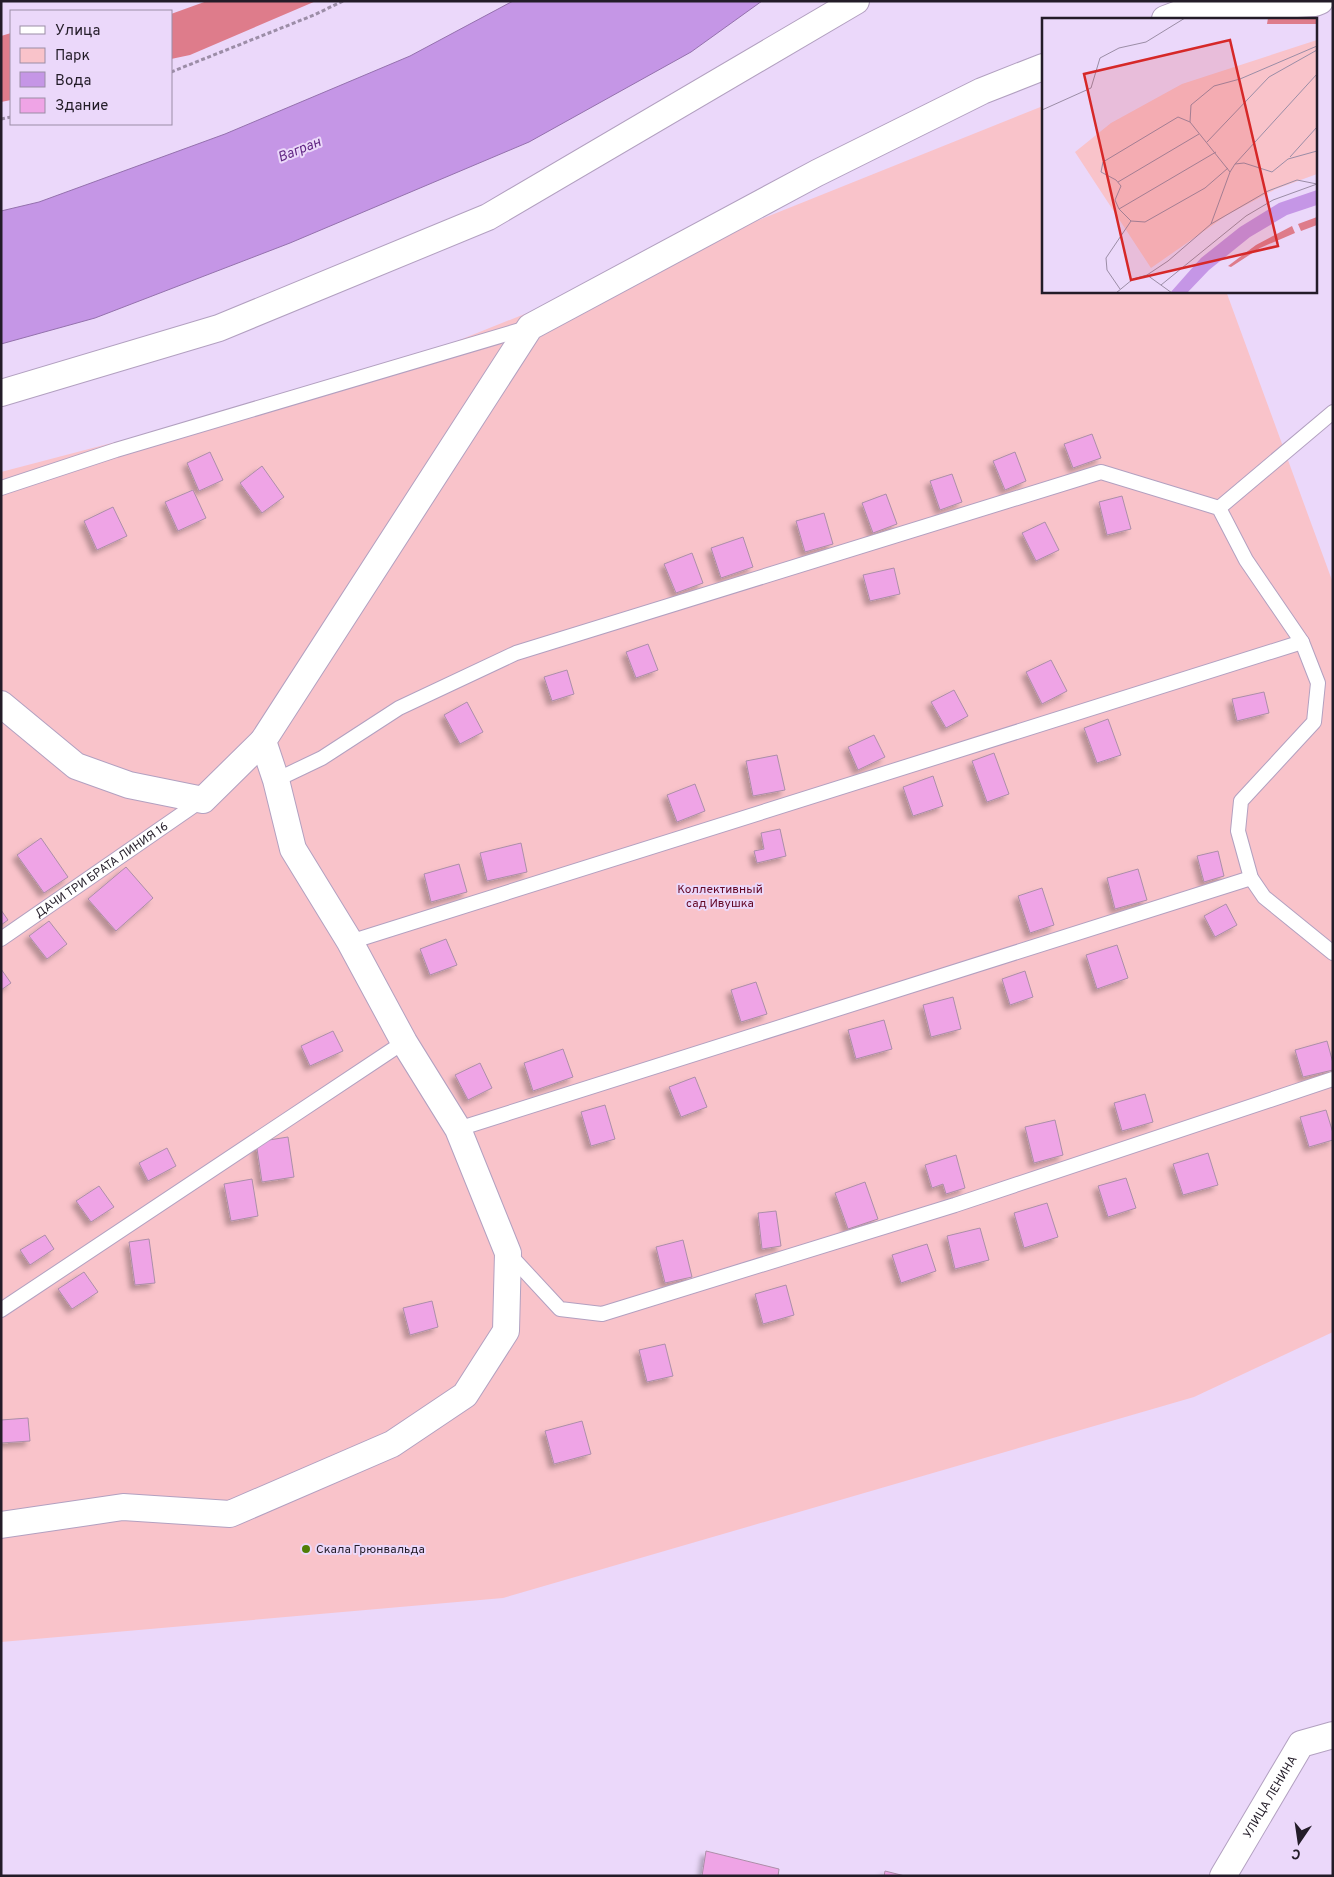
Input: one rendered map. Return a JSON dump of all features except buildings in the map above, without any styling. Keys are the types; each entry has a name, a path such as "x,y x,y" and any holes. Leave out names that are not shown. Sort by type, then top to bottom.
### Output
{"street":[{"path":"1,393 218,328 488,217 856,1"},
{"path":"1178,10 1316,3 1320,1"},
{"path":"1,704 76,766 129,785 202,800 263,741 530,328 817,173 982,91 1042,67"},
{"path":"1,1524 123,1507 230,1514 392,1444 465,1395 506,1331 508,1253 458,1129 404,1042 350,942 293,849 276,780 263,741"},
{"name":"УЛИЦА ЛЕНИНА","path":"1223,1876 1301,1744 1333,1735"}],"lane":[{"path":"1,488 116,450 530,328"},
{"path":"1219,508 1333,412"},
{"path":"276,780 322,758 399,708 516,653 1101,472 1219,508 1246,560 1302,642 1318,683 1314,722 1241,801 1238,831 1250,878 1264,897 1333,952"},
{"path":"350,942 1302,642"},
{"name":"ДАЧИ ТРИ БРАТА ЛИНИЯ 16","path":"1,939 202,800"},
{"path":"458,1129 1250,878"},
{"path":"1,1310 404,1042"},
{"path":"508,1253 560,1309 602,1314 955,1205 1333,1079"}],"path":[{"path":"172,72 314,15 343,1"}],"green space":[{"name":"Коллективный сад Ивушка","path":"1042,106 1042,292 1226,292 1333,583 1333,1332 1194,1397 503,1598 1,1642 1,472 375,374"}],"shaded area":[{"path":"207,1 316,1 190,55 172,59 172,14"},
{"path":"10,33 10,100 1,102 1,36"}],"water":[{"name":"Вагран","path":"513,1 762,1 691,52 529,142 290,243 95,318 1,344 1,211 39,202 225,134 410,56"}],"place":[{"name":"Скала Грюнвальда","path":"306,1549"}]}
